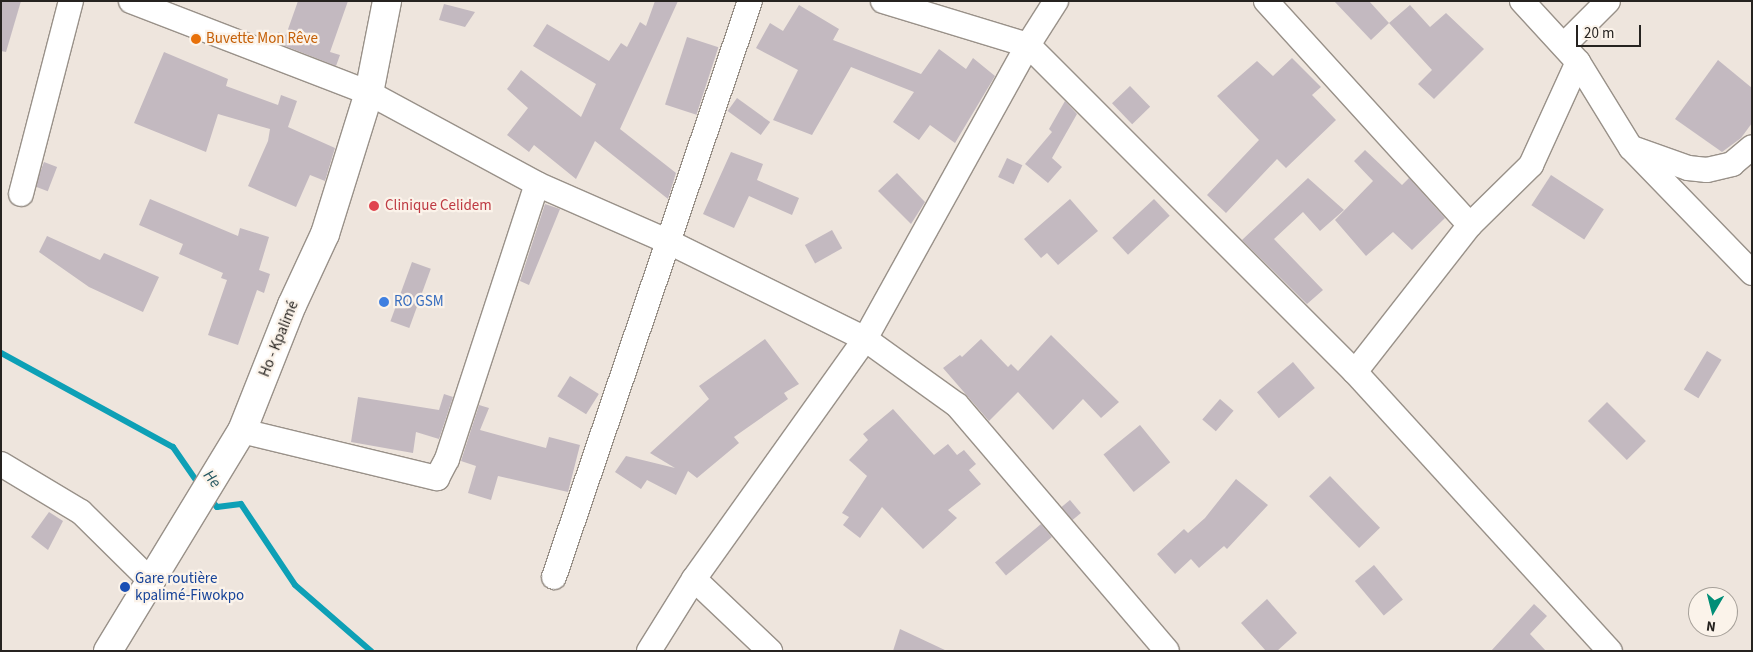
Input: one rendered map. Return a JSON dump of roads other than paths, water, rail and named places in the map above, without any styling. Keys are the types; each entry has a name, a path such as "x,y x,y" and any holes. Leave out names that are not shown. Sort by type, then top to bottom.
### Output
{"main road":[{"name":"Ho - Kpalimé","path":"108,651 152,582 242,431 292,305 325,234 369,93 387,1"}],"street":[{"path":"21,194 71,1"},
{"path":"131,1 369,93 537,184 669,242 865,339 958,405 1167,651"},
{"path":"554,577 750,1"},
{"path":"883,1 1028,45 1355,372 1610,651"},
{"path":"649,651 694,579 865,339 1028,45 1056,1"},
{"path":"1266,1 1470,225"},
{"path":"1522,1 1571,53 1631,148 1752,273"},
{"path":"1355,372 1470,225 1531,165 1571,53 1608,1"},
{"path":"1631,148 1688,168 1707,170 1732,164 1752,147"},
{"path":"242,431 437,478 447,460 537,184"},
{"path":"1,464 81,512 152,582"},
{"path":"694,579 770,651"}],"waterway":[{"name":"He","path":"1,353 173,447 200,486"},
{"name":"He","path":"209,498 217,507 241,504 295,585 371,651"}],"place":[{"name":"Buvette Mon Rêve","path":"196,39"},
{"name":"Clinique Celidem","path":"374,206"},
{"name":"RO GSM","path":"384,302"},
{"name":"Gare routière kpalimé-Fiwokpo","path":"125,587"}]}
